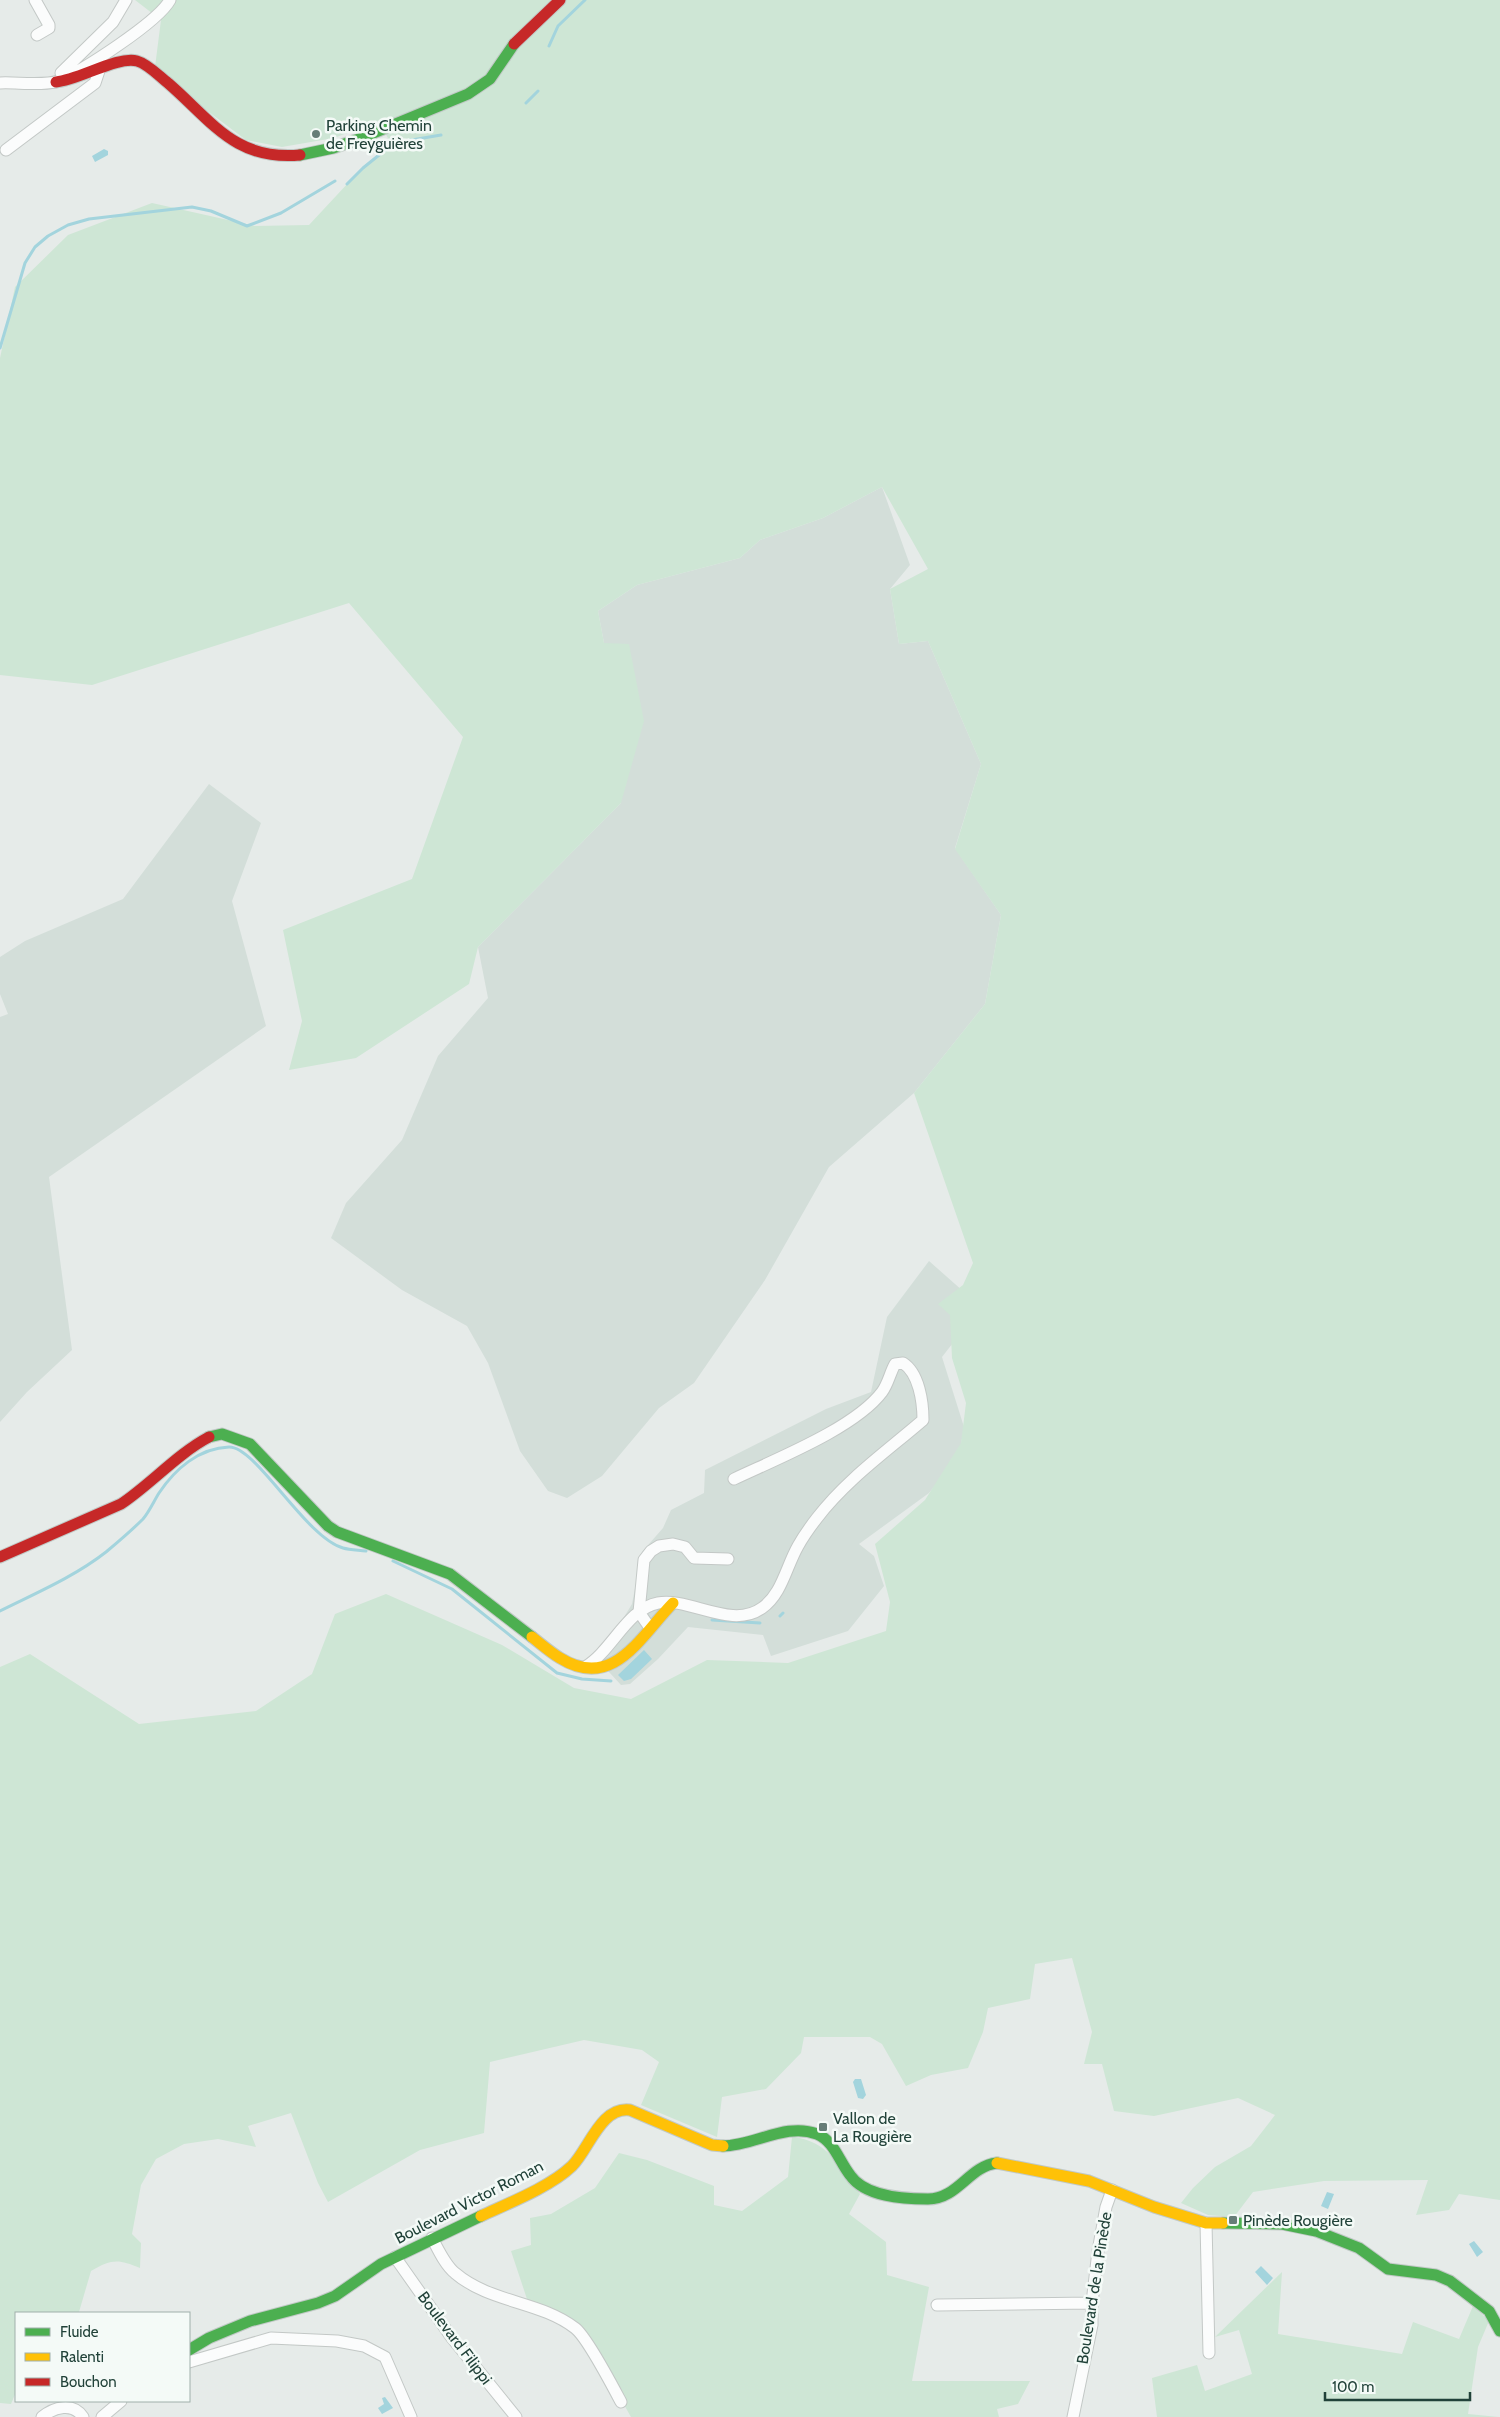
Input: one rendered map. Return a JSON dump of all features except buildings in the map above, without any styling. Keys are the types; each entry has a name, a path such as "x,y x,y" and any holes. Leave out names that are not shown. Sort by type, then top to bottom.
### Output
{"street":[{"path":"35,0 49,25 49,28 37,35"},
{"path":"50,82 71,65 102,34 113,22 126,0"},
{"path":"50,82 113,48 163,11 170,0"},
{"path":"0,83 67,82 136,61 147,65 186,102 238,144 254,152 278,154 322,152 352,143 472,92 490,79 504,56 560,0"},
{"path":"6,150 95,83 99,71"},
{"path":"585,1667 600,1655 639,1612 659,1603 673,1603 708,1612 744,1615 753,1614 770,1601 777,1592 798,1546 834,1497 923,1420 923,1406 910,1368 903,1363 895,1364 884,1390 871,1404 846,1423 734,1480"},
{"path":"0,1557 120,1504 139,1492 196,1444 212,1436 222,1434 250,1444 328,1526 337,1532 450,1574 559,1658 571,1664 597,1670 618,1662 673,1603"},
{"path":"650,1628 639,1612 644,1560 651,1551 659,1546 673,1544 686,1548 694,1558 728,1559"},
{"name":"Boulevard Victor Roman","path":"190,2349 209,2338 250,2321 318,2303 335,2296 395,2257 534,2191 572,2166 606,2118 613,2112 622,2109 630,2110 712,2145 726,2147 741,2146 790,2132 804,2130 819,2136 830,2144 855,2183 864,2188 904,2197 934,2199 948,2196 958,2190 976,2170 992,2163 1089,2181 1154,2207 1206,2223 1282,2224 1316,2231 1359,2248 1388,2269 1436,2275 1450,2281 1479,2302 1495,2319 1500,2331"},
{"name":"Boulevard de la Pinède","path":"1072,2417 1092,2325 1092,2303 1106,2207 1112,2190"},
{"path":"1206,2223 1209,2353"},
{"path":"432,2238 454,2272 470,2284 498,2297 546,2312 577,2330 621,2402"},
{"name":"Boulevard Filippi","path":"395,2257 452,2338 516,2417"},
{"path":"937,2305 1092,2303"},
{"path":"190,2362 271,2338 337,2341 364,2346 385,2357 411,2417"},
{"path":"102,2417 120,2402"},
{"path":"42,2417 49,2411 60,2407 73,2409 83,2417"}],"shaded area":[{"path":"882,487 910,565 890,589 899,644 928,641 981,764 955,848 1001,915 985,1004 914,1093 829,1167 765,1280 694,1383 659,1408 602,1476 567,1498 548,1491 520,1451 488,1363 467,1326 402,1290 331,1238 346,1203 402,1140 438,1056 488,998 478,947 621,803 604,643 598,611 637,585 740,558 760,540 823,518"},
{"path":"209,784 261,823 232,901 266,1026 49,1177 72,1350 27,1392 0,1422 0,1017 8,1014 0,994 0,957 25,941 123,899"},
{"path":"929,1261 981,1307 942,1357 964,1427 959,1456 929,1493 859,1544 874,1556 884,1586 848,1631 771,1656 763,1635 688,1627 658,1659 630,1684 621,1685 609,1672 598,1650 618,1627 632,1604 642,1552 663,1528 671,1510 704,1493 705,1470 826,1409 871,1392 887,1317"}],"green space":[{"path":"135,0 1500,0 1500,2200 1459,2194 1449,2210 1416,2215 1428,2180 1324,2181 1253,2192 1234,2217 1208,2215 1181,2203 1193,2188 1215,2167 1251,2146 1275,2115 1238,2098 1154,2116 1114,2111 1102,2064 1084,2064 1092,2032 1072,1958 1035,1964 1030,1999 988,2008 983,2032 968,2068 931,2075 906,2086 882,2044 870,2037 804,2037 801,2053 766,2089 722,2097 717,2137 641,2105 659,2062 642,2050 584,2040 490,2062 484,2133 420,2150 328,2202 318,2183 291,2113 248,2126 256,2147 218,2139 184,2144 156,2159 141,2185 132,2234 141,2243 140,2268 126,2263 110,2262 91,2271 79,2312 15,2312 15,2394 11,2404 0,2403 0,1667 30,1654 139,1724 256,1711 312,1674 335,1614 386,1594 502,1645 574,1688 631,1699 707,1660 788,1663 886,1631 890,1602 875,1544 925,1500 961,1443 966,1403 952,1358 950,1315 938,1304 963,1285 973,1263 914,1093 985,1004 1001,915 955,849 981,764 928,641 899,644 890,589 928,569 882,487 823,518 760,540 740,558 637,585 598,611 604,643 629,644 644,721 621,803 478,947 469,984 356,1058 289,1070 302,1021 283,930 412,879 463,737 349,603 92,685 0,675 0,358 15,287 68,235 152,203 255,226 309,225 363,167 391,144 379,121 334,138 282,147 246,140 189,97 155,67 161,20"},
{"path":"792,2137 804,2139 824,2149 840,2165 860,2194 849,2214 886,2242 887,2275 929,2287 912,2381 1030,2381 1018,2404 997,2409 999,2417 631,2417 581,2329 528,2302 511,2251 531,2245 530,2218 551,2214 595,2188 619,2153 647,2160 714,2186 714,2205 742,2211 788,2177"},
{"path":"1282,2272 1278,2334 1402,2354 1413,2322 1459,2339 1473,2306 1489,2321 1478,2347 1468,2414 1499,2417 1157,2417 1152,2378 1197,2365 1205,2391 1252,2374 1239,2330 1215,2337"}],"water":[{"path":"104,149 108,151 108,155 95,162 92,156"},
{"path":"644,1650 652,1659 631,1679 624,1681 618,1675"},
{"path":"855,2079 861,2079 866,2095 863,2099 858,2098 853,2082"},
{"path":"1327,2192 1334,2194 1328,2209 1321,2206"},
{"path":"1474,2241 1483,2252 1477,2257 1469,2244"},
{"path":"1261,2266 1273,2278 1267,2285 1255,2272"},
{"path":"385,2397 393,2408 382,2414 378,2408 384,2404 382,2398"}],"waterway":[{"path":"549,46 558,26 585,0"},
{"path":"526,103 538,91"},
{"path":"347,184 363,168 394,143 441,135"},
{"path":"0,348 25,263 35,247 48,236 68,225 89,219 192,207 211,211 247,226 281,213 335,181"},
{"path":"0,1611 68,1577 94,1561 143,1519 165,1484 180,1468 198,1456 218,1448 229,1447 240,1451 253,1461 297,1511 328,1540 343,1548 366,1551"},
{"path":"393,1561 452,1589 557,1673 582,1679 611,1681"},
{"path":"780,1616 783,1613"},
{"path":"712,1620 760,1623"}],"traffic: fast":[{"path":"300,155 333,148 359,139 468,94 490,79 514,44"},
{"path":"209,1437 222,1434 250,1444 328,1526 337,1532 450,1574 532,1637"},
{"path":"723,2146 735,2145 794,2131 817,2134 828,2141 846,2170 865,2188 885,2195 907,2198 938,2198 948,2194 987,2165 997,2163"},
{"path":"190,2349 209,2338 250,2321 318,2303 335,2296 381,2264 481,2216"},
{"path":"1223,2223 1282,2224 1316,2231 1359,2248 1388,2269 1436,2275 1450,2281 1489,2311 1500,2331"}],"traffic: slow":[{"path":"532,1637 560,1658 579,1667 595,1668 610,1664 624,1656 673,1603"},
{"path":"481,2216 529,2194 563,2174 578,2159 603,2121 620,2111 630,2110 712,2145 723,2146"},
{"path":"997,2163 1089,2181 1154,2207 1206,2223 1223,2223"}],"traffic: jam":[{"path":"514,44 560,0"},
{"path":"56,82 119,62 137,61 153,70 226,136 241,145 258,152 277,155 300,155"},
{"path":"0,1557 121,1504 175,1460 209,1437"}],"place":[{"name":"Parking Chemin de Freyguières","path":"316,134"},
{"name":"Vallon de La Rougière","path":"823,2127"},
{"name":"Pinède Rougière","path":"1233,2220"}]}
